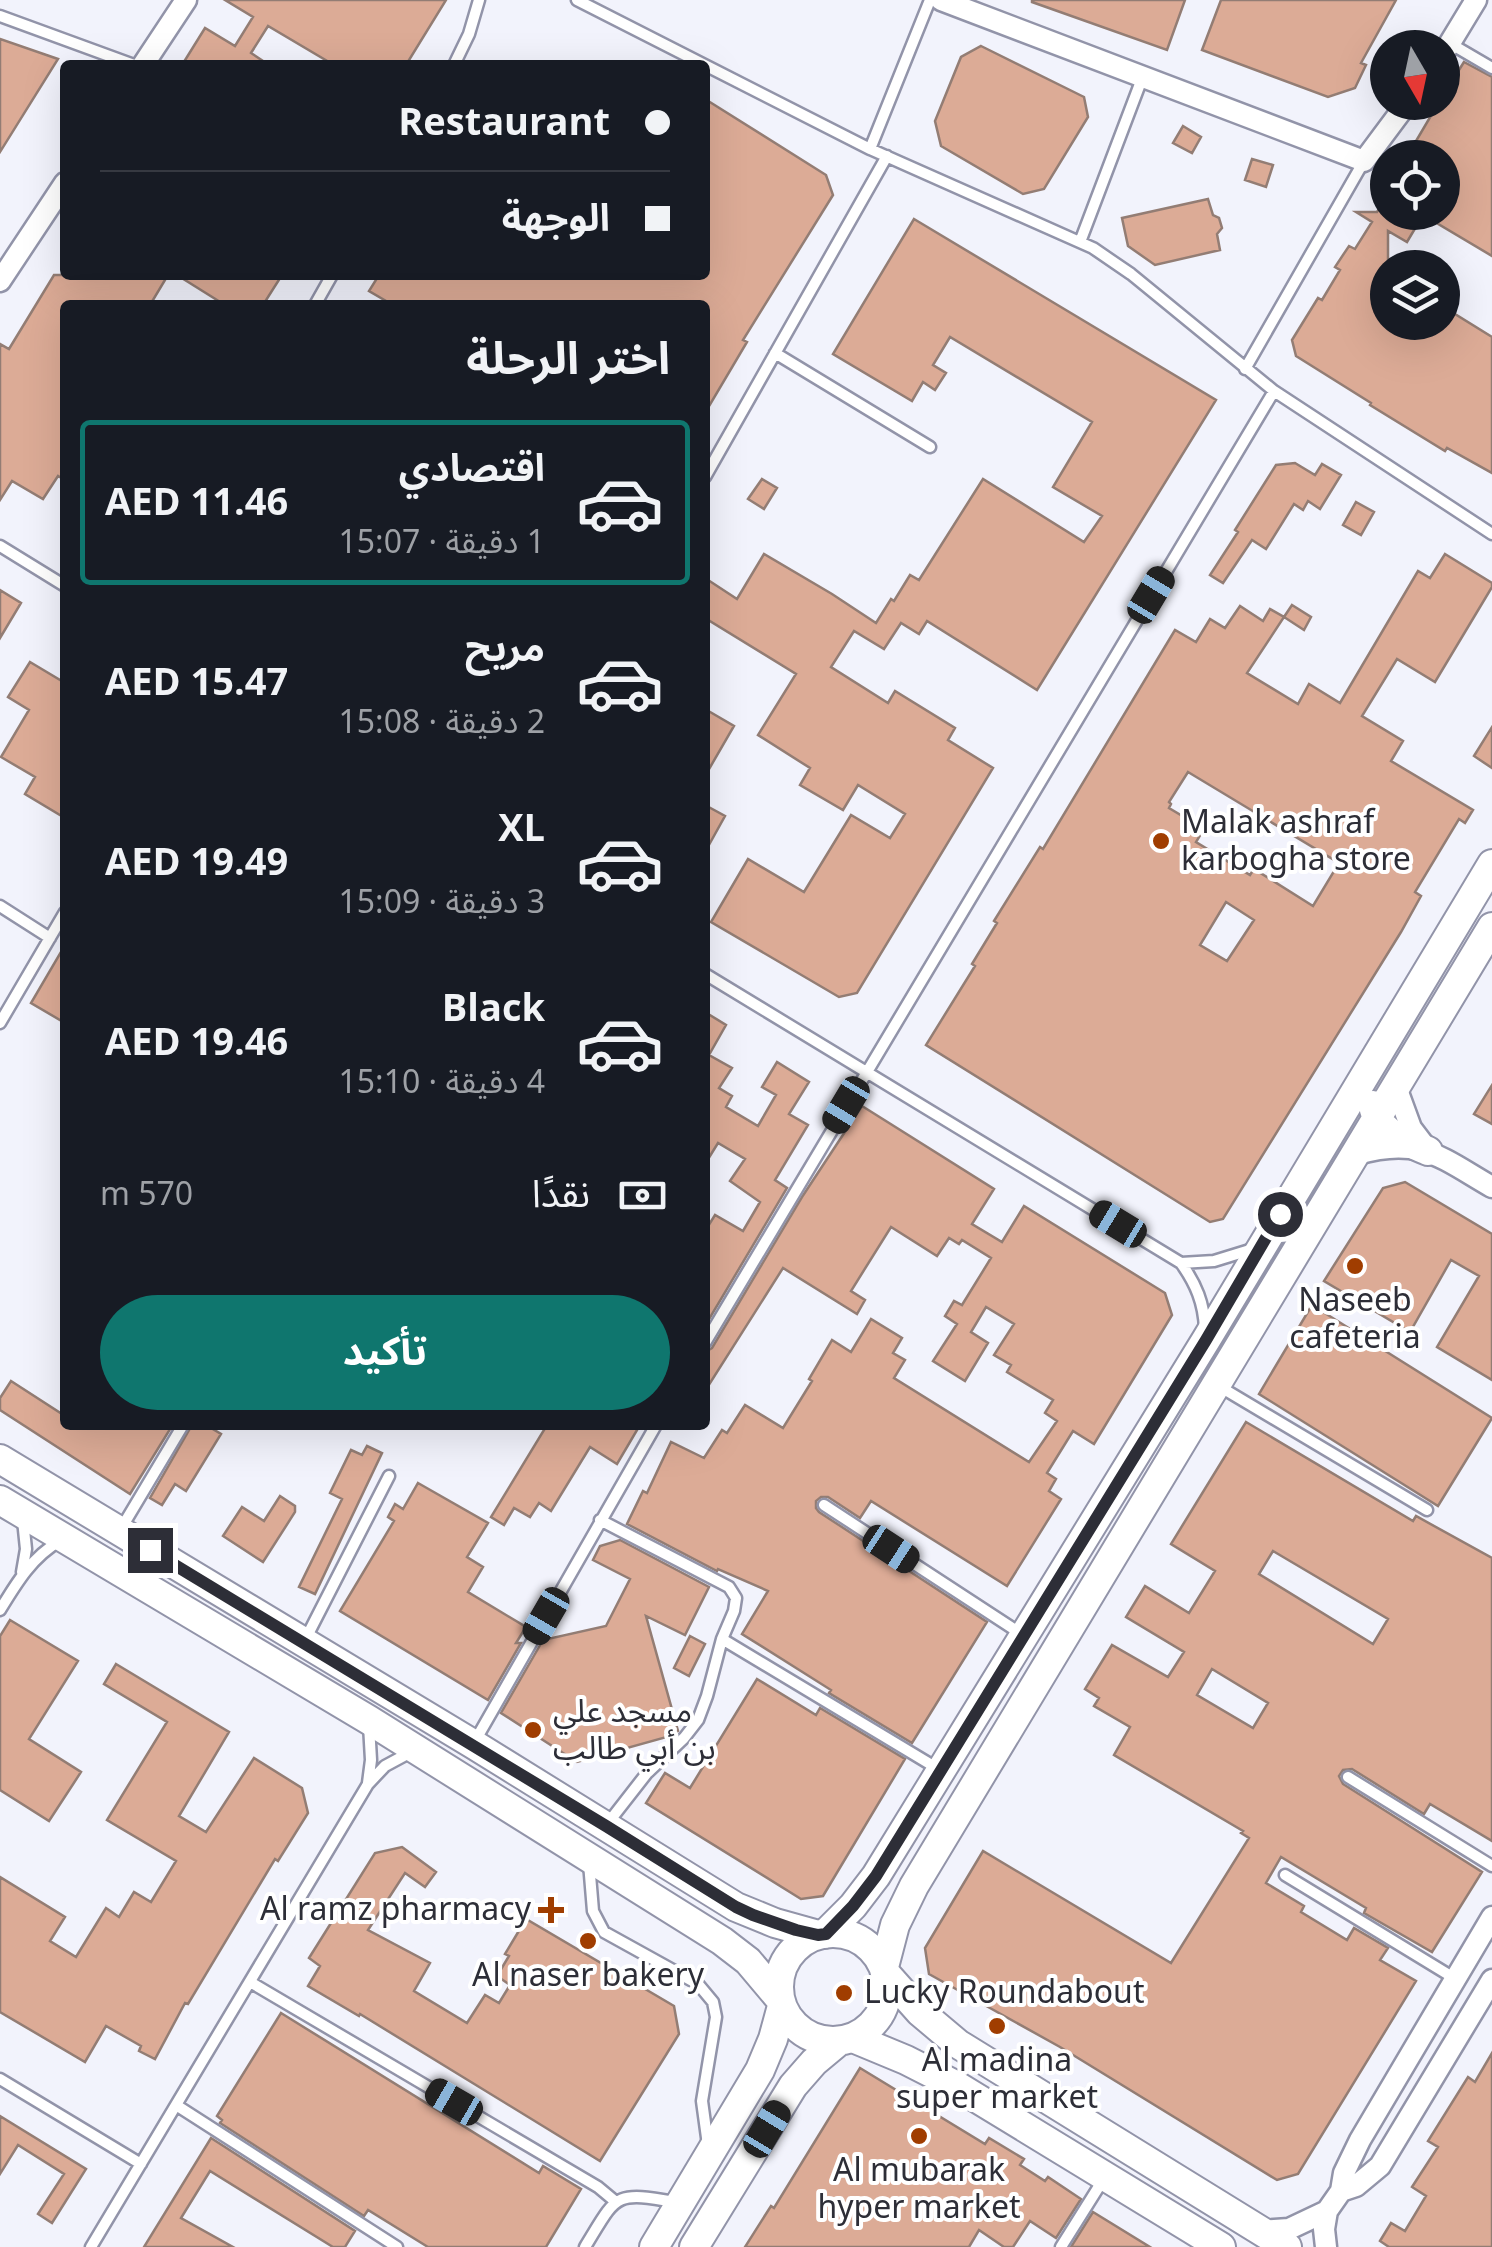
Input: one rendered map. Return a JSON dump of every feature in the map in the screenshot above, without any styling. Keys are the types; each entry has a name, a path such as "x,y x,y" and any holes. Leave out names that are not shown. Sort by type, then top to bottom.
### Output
{"main road":[{"path":"654,2247 760,2070 773,2039 781,2003 779,1983 791,1953 803,1942 822,1934 865,1891 1206,1340 1492,864"},
{"path":"694,2247 793,2086 814,2062 845,2040 866,2031 877,2020 888,1990 888,1945 904,1905 1492,927"},
{"path":"1373,1063 1377,1120 1393,1136 1428,1150"},
{"path":"0,1460 736,1907 775,1923 860,1940 875,1951 885,1971 920,2012 958,2044 1287,2247"},
{"path":"10,1506 417,1750 736,1951 760,1973 791,2022 804,2033 820,2040 845,2040 944,2079 1221,2247"}],"street":[{"path":"146,60 186,0"},
{"path":"941,0 1364,161 1395,120"},
{"path":"1459,30 1476,0"},
{"path":"0,280 60,190"},
{"path":"1396,1088 1410,1128 1428,1150 1492,1187"},
{"path":"1357,1154 1400,1147 1428,1150"},
{"path":"1326,2247 1327,2211 1341,2191 1351,2155 1492,1917"},
{"path":"1341,2191 1356,2186 1380,2166 1492,1980"},
{"path":"1261,2231 1289,2229 1327,2211"}],"lane":[{"path":"456,60 480,0"},
{"path":"577,0 696,60"},
{"path":"870,148 930,0"},
{"path":"0,16 120,60"},
{"path":"1460,55 1492,68"},
{"path":"710,67 886,156 1080,242 1131,274 1274,391 1492,534"},
{"path":"1080,242 1144,76"},
{"path":"710,469 886,156"},
{"path":"1244,369 1364,161"},
{"path":"776,353 930,447"},
{"path":"710,1335 1274,391"},
{"path":"0,546 60,583"},
{"path":"0,906 50,938"},
{"path":"0,1024 60,921"},
{"path":"710,977 1181,1262 1202,1302 1206,1340"},
{"path":"1181,1262 1229,1258 1262,1245"},
{"path":"1216,1385 1427,1510"},
{"path":"120,1531 179,1430"},
{"path":"473,1744 653,1430"},
{"path":"304,1643 389,1476"},
{"path":"824,1505 1024,1636"},
{"path":"10,1506 26,1537 22,1573"},
{"path":"600,1520 734,1592 736,1605 698,1720 647,1773 606,1826"},
{"path":"0,1610 22,1573 65,1538"},
{"path":"722,1639 940,1770"},
{"path":"368,1720 368,1784"},
{"path":"91,2247 368,1784 385,1766 417,1750"},
{"path":"1348,1778 1492,1866"},
{"path":"588,1857 594,1911 604,1932 698,1984 712,2002 715,2024 702,2102 710,2156"},
{"path":"1286,1875 1454,1978"},
{"path":"250,1982 598,2187 616,2202"},
{"path":"0,2080 140,2164"},
{"path":"176,2105 397,2247"},
{"path":"1061,2247 1106,2176"},
{"path":"585,2247 616,2202 633,2195 681,2203"}],"building":[{"path":"225,0 446,0 409,60 326,60 268,26 251,53 262,60 185,60 205,28 235,46 253,17"},
{"path":"1032,0 1185,0 1167,50"},
{"path":"1221,0 1396,0 1379,30 1370,30 1370,47 1361,63 1366,65 1355,88 1328,97 1202,50"},
{"path":"0,39 58,59 0,152"},
{"path":"981,46 1084,97 1088,117 1044,189 1023,194 941,146 935,121 961,57"},
{"path":"1464,62 1492,77 1492,256 1448,230 1460,230 1460,140 1417,140 1428,120 1460,120 1460,68"},
{"path":"710,102 826,175 833,195 743,340 747,342 710,405 710,300 384,300 369,291 376,280 710,280"},
{"path":"1183,126 1201,137 1192,153 1173,143"},
{"path":"1252,159 1273,165 1266,187 1245,180"},
{"path":"1208,199 1222,228 1217,234 1220,250 1155,265 1128,246 1122,218"},
{"path":"914,219 1216,400 1037,690 927,621 919,634 901,623 884,649 854,631 831,667 888,703 895,691 955,728 948,740 993,768 857,993 839,997 711,922 748,859 804,892 851,815 890,838 905,814 858,785 843,810 800,785 810,768 758,735 796,674 710,621 710,581 737,599 764,554 876,623 910,575 919,580 983,479 1084,542 1102,516 1053,487 1092,422 950,337 933,365 946,373 935,390 923,382 912,401 833,354"},
{"path":"1370,225 1370,230 1414,230 1407,242 1388,231 1388,250 1370,250 1370,340 1460,340 1460,317 1492,337 1492,473 1447,448 1445,451 1296,356 1292,340 1318,298 1322,300 1340,270 1335,267 1349,246 1355,249"},
{"path":"54,275 60,275 60,280 165,280 153,300 60,300 60,477 43,499 12,481 0,500 0,344 9,349"},
{"path":"185,280 279,280 266,300 217,300"},
{"path":"1295,463 1315,475 1322,464 1341,475 1320,509 1308,501 1303,510 1294,504 1266,549 1252,540 1223,583 1210,575 1276,465"},
{"path":"762,479 777,488 764,509 748,499"},
{"path":"1356,502 1374,512 1361,535 1343,525"},
{"path":"1445,554 1492,583 1492,587 1435,682 1397,659 1362,716 1403,741 1391,761 1473,810 1465,823 1459,819 1415,892 1421,896 1401,932 1223,1219 1210,1222 926,1045 975,966 972,964 997,923 994,921 1040,847 1043,849 1175,630 1196,642 1210,619 1225,628 1240,606 1263,621 1270,609 1284,617 1247,673 1298,704 1309,684 1340,703 1418,571 1430,578","holes":["1188,772 1339,863 1313,906 1254,869 1250,875 1196,842 1204,829 1169,808","1226,902 1254,920 1227,961 1200,945"]},
{"path":"0,590 21,603 0,638"},
{"path":"1292,605 1311,617 1304,630 1284,617"},
{"path":"30,662 60,680 60,815 25,794 35,777 1,757 29,710 8,697"},
{"path":"710,712 734,726 710,767"},
{"path":"1492,727 1492,768 1474,756"},
{"path":"710,808 725,816 710,843"},
{"path":"60,954 60,1020 31,1003"},
{"path":"710,1015 726,1025 710,1053"},
{"path":"710,1056 732,1068 719,1088 732,1096 726,1107 758,1126 776,1095 762,1087 777,1062 809,1082 789,1114 808,1125 775,1180 787,1188 710,1318 710,1223 715,1215 743,1231 760,1202 730,1181 745,1159 718,1143 710,1156"},
{"path":"1492,1085 1492,1124 1474,1114"},
{"path":"862,1106 994,1189 972,1224 1002,1242 1024,1206 1165,1293 1172,1315 1094,1444 1073,1431 1047,1473 1056,1479 1049,1491 1061,1499 1007,1586 871,1501 860,1518 828,1497 816,1501 819,1512 987,1622 912,1743 742,1634 768,1591 717,1571 627,1524 671,1442 704,1458 745,1405 783,1428 832,1340 851,1352 871,1319 902,1338 893,1353 905,1360 894,1378 1029,1462 1057,1421 1045,1413 1053,1400 1007,1372 1011,1365 994,1355 1014,1324 986,1307 971,1332 988,1343 965,1381 933,1361 957,1324 945,1316 954,1301 962,1305 991,1258 962,1240 959,1244 949,1238 937,1256 891,1227 851,1291 865,1300 857,1314 783,1268 710,1383 710,1349"},
{"path":"1405,1182 1492,1234 1492,1380 1437,1347 1479,1276 1451,1260 1410,1332 1324,1281 1383,1188"},
{"path":"1312,1305 1492,1418 1438,1506 1259,1394"},
{"path":"11,1381 60,1413 60,1430 170,1430 130,1494 0,1410 0,1398"},
{"path":"1246,1422 1413,1521 1416,1516 1492,1558 1492,1841 1430,1804 1424,1814 1352,1769 1343,1770 1339,1776 1343,1784 1482,1872 1432,1952 1364,1913 1366,1908 1281,1857 1266,1883 1304,1906 1301,1912 1347,1940 1354,1928 1388,1948 1380,1960 1416,1981 1298,2174 1277,2180 1060,2047 929,1974 925,1948 983,1851 1171,1963 1249,1838 1114,1755 1130,1727 1094,1706 1099,1698 1085,1689 1112,1645 1168,1677 1184,1652 1126,1617 1145,1586 1189,1613 1215,1571 1171,1544","holes":["1273,1551 1388,1619 1373,1644 1259,1574","1212,1669 1268,1703 1253,1728 1197,1695"]},
{"path":"189,1430 214,1430 221,1434 186,1491 175,1484 162,1505 150,1498"},
{"path":"544,1430 637,1430 617,1464 590,1447 551,1511 539,1503 530,1517 514,1508 504,1525 491,1517"},
{"path":"367,1446 382,1453 315,1594 299,1587 342,1499 330,1493 351,1450 362,1455"},
{"path":"418,1483 488,1523 467,1557 483,1567 468,1592 526,1627 488,1700 340,1611 394,1521 388,1517 395,1504 403,1509"},
{"path":"280,1496 295,1506 295,1512 263,1562 223,1536 242,1507 264,1521"},
{"path":"620,1540 709,1587 685,1635 646,1616 678,1731 577,1762 501,1713 543,1640 606,1626 630,1579 593,1560 600,1546"},
{"path":"10,1620 78,1661 29,1739 81,1772 49,1821 0,1790 0,1636"},
{"path":"690,1636 705,1644 689,1676 674,1668"},
{"path":"116,1664 229,1732 179,1816 206,1832 254,1758 302,1788 308,1813 278,1861 275,1859 188,2004 185,2003 155,2059 106,2026 85,2062 0,2012 0,1877 65,1917 50,1941 76,1957 106,1908 119,1917 134,1892 151,1902 176,1861 107,1820 167,1722 104,1684"},
{"path":"757,1679 816,1715 820,1708 905,1759 823,1896 801,1899 646,1803 665,1773 690,1788"},
{"path":"402,1847 436,1872 425,1887 405,1873 368,1930 430,1963 414,1991 467,2023 485,1995 499,2003 510,1985 497,1976 526,1919 674,2006 679,2034 600,2161 308,1986 320,1966 309,1958 375,1853"},
{"path":"281,2013 539,2173 543,2166 581,2189 546,2247 428,2247 368,2210 364,2216 220,2123 222,2120 217,2116"},
{"path":"1492,2053 1492,2247 1389,2247 1380,2241 1391,2223 1405,2231 1426,2196 1412,2187 1438,2147 1428,2141 1468,2077 1475,2082"},
{"path":"860,2068 985,2144 989,2138 1024,2159 1020,2165 1045,2181 1048,2177 1081,2199 1056,2238 1030,2221 1013,2247 1004,2247 979,2230 969,2247 745,2247 771,2206 774,2208"},
{"path":"0,2116 86,2169 52,2223 38,2214 64,2174 18,2145 0,2174"},
{"path":"211,2138 355,2231 345,2247 333,2247 210,2171 181,2218 233,2247 144,2247"},
{"path":"1093,2212 1150,2247 1071,2247"}],"place":[{"name":"Malak ashraf karbogha store","path":"1161,841"},
{"name":"Naseeb cafeteria","path":"1355,1266"},
{"name":"مسجد علي بن أبي طالب","path":"533,1730"},
{"name":"Al ramz pharmacy","path":"551,1910"},
{"name":"Al naser bakery","path":"588,1941"},
{"name":"Lucky Roundabout","path":"844,1993"},
{"name":"Al madina super market","path":"997,2026"},
{"name":"Al mubarak hyper market","path":"919,2136"}],"route":[{"path":"150,1550 736,1907 796,1930 826,1934 876,1876 1280,1214"}]}
